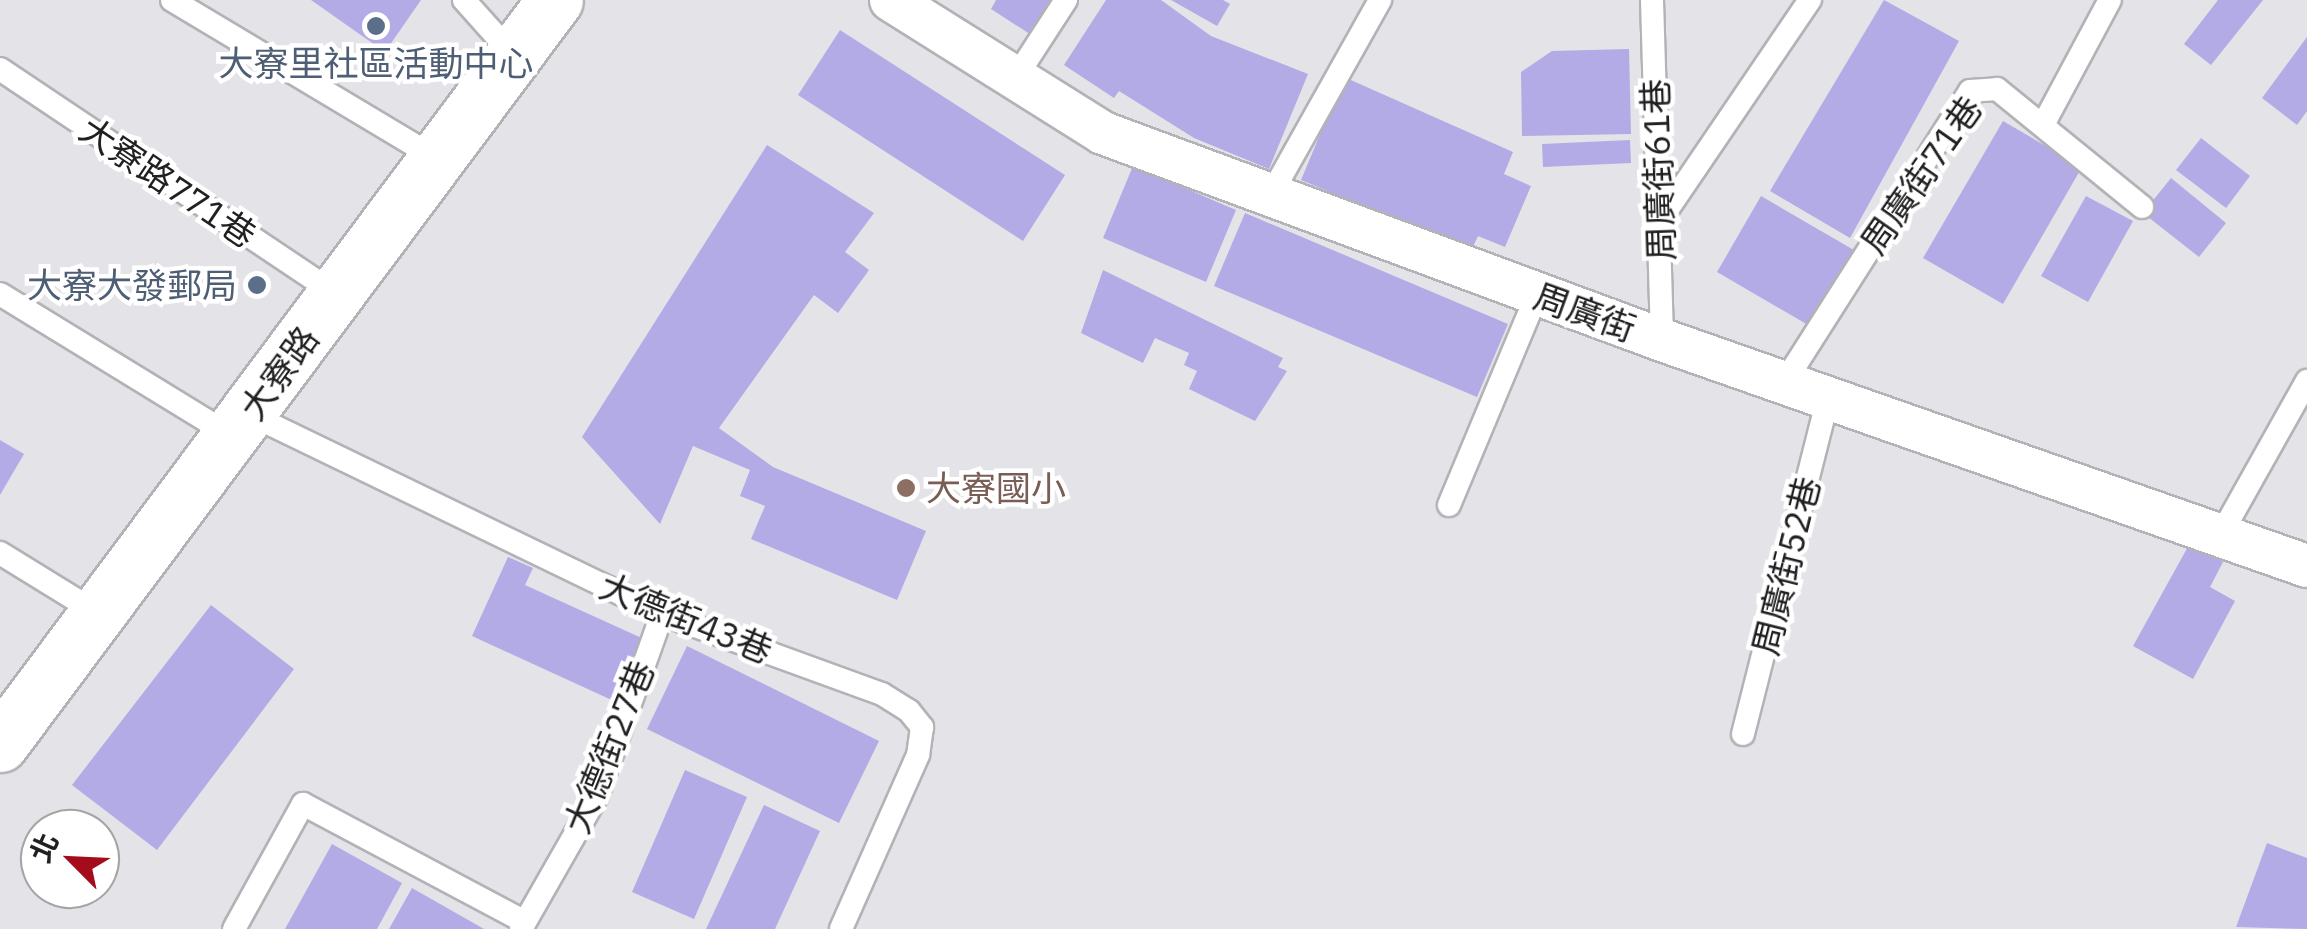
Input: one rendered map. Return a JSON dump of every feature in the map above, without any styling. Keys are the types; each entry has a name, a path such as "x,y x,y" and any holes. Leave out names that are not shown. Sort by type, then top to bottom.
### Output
{"street":[{"name":"大寮路","path":"0,744 556,0"},
{"name":"周廣街","path":"891,0 1103,132 1269,198 1537,295 2307,566"}],"lane":[{"path":"172,0 438,159"},
{"path":"464,0 514,56"},
{"path":"1016,77 1066,0"},
{"path":"1269,198 1380,0"},
{"name":"周廣街61巷","path":"1652,0 1662,340"},
{"path":"1661,219 1810,0"},
{"path":"2044,121 2110,0"},
{"name":"大寮路771巷","path":"0,70 337,295"},
{"name":"周廣街71巷","path":"1784,383 1970,91 1997,89 2044,121 2142,207"},
{"name":"大德街43巷","path":"0,294 241,425 662,614 882,694 922,727 918,755 840,929"},
{"path":"1449,505 1537,295"},
{"path":"2220,536 2307,381"},
{"name":"周廣街52巷","path":"1743,734 1828,398"},
{"path":"0,554 100,614"},
{"name":"大德街27巷","path":"523,926 597,796 662,614"},
{"path":"234,929 303,804 523,926"}],"building":[{"name":"大寮里社區活動中心","path":"311,0 421,0 385,52"},
{"path":"996,0 1059,0 1036,38 991,9"},
{"path":"1106,0 1161,0 1211,36 1308,74 1269,169 1194,138 1119,91 1114,98 1064,65"},
{"path":"1171,0 1223,0 1230,4 1217,26"},
{"path":"1884,0 1959,41 1850,238 1770,191"},
{"path":"2218,0 2263,0 2211,65 2184,44"},
{"path":"840,30 1065,175 1023,241 798,95"},
{"path":"2307,37 2307,111 2297,125 2262,98"},
{"path":"1629,49 1631,134 1522,136 1521,72 1552,51"},
{"path":"1344,77 1513,152 1504,174 1531,186 1505,247 1478,236 1471,251 1301,180"},
{"path":"2003,121 2082,167 2003,304 1923,258"},
{"path":"2201,138 2250,176 2226,208 2176,170"},
{"path":"1630,140 1631,163 1543,167 1542,144"},
{"path":"767,145 874,213 845,252 869,270 838,313 814,295 719,428 773,467 926,531 897,600 751,539 765,506 740,496 750,470 693,446 660,524 582,437"},
{"path":"1133,166 1236,210 1206,282 1103,238"},
{"path":"2171,178 2226,223 2199,257 2143,213"},
{"path":"1761,196 1859,253 1815,329 1717,272"},
{"path":"2086,196 2133,221 2088,302 2041,276"},
{"path":"1245,213 1508,324 1477,397 1214,286"},
{"path":"1103,270 1283,358 1278,367 1287,371 1255,421 1189,389 1197,371 1184,365 1189,353 1155,338 1143,363 1081,333"},
{"path":"0,440 24,454 0,495"},
{"path":"2190,543 2223,562 2210,587 2235,601 2193,679 2133,646"},
{"path":"508,557 533,568 525,585 646,640 616,702 472,636"},
{"path":"211,605 294,669 157,850 120,822 120,809 103,809 72,785"},
{"path":"687,646 879,741 839,823 647,729"},
{"path":"685,770 747,797 694,919 632,892"},
{"path":"764,805 820,831 775,929 706,929"},
{"path":"2267,843 2307,858 2307,929 2236,927"},
{"path":"332,844 402,883 377,929 285,929"},
{"path":"412,888 484,929 389,929"}],"place":[{"name":"大寮里社區活動中心","path":"376,26"},
{"name":"大寮大發郵局","path":"257,285"},
{"name":"大寮國小","path":"906,488"}]}
